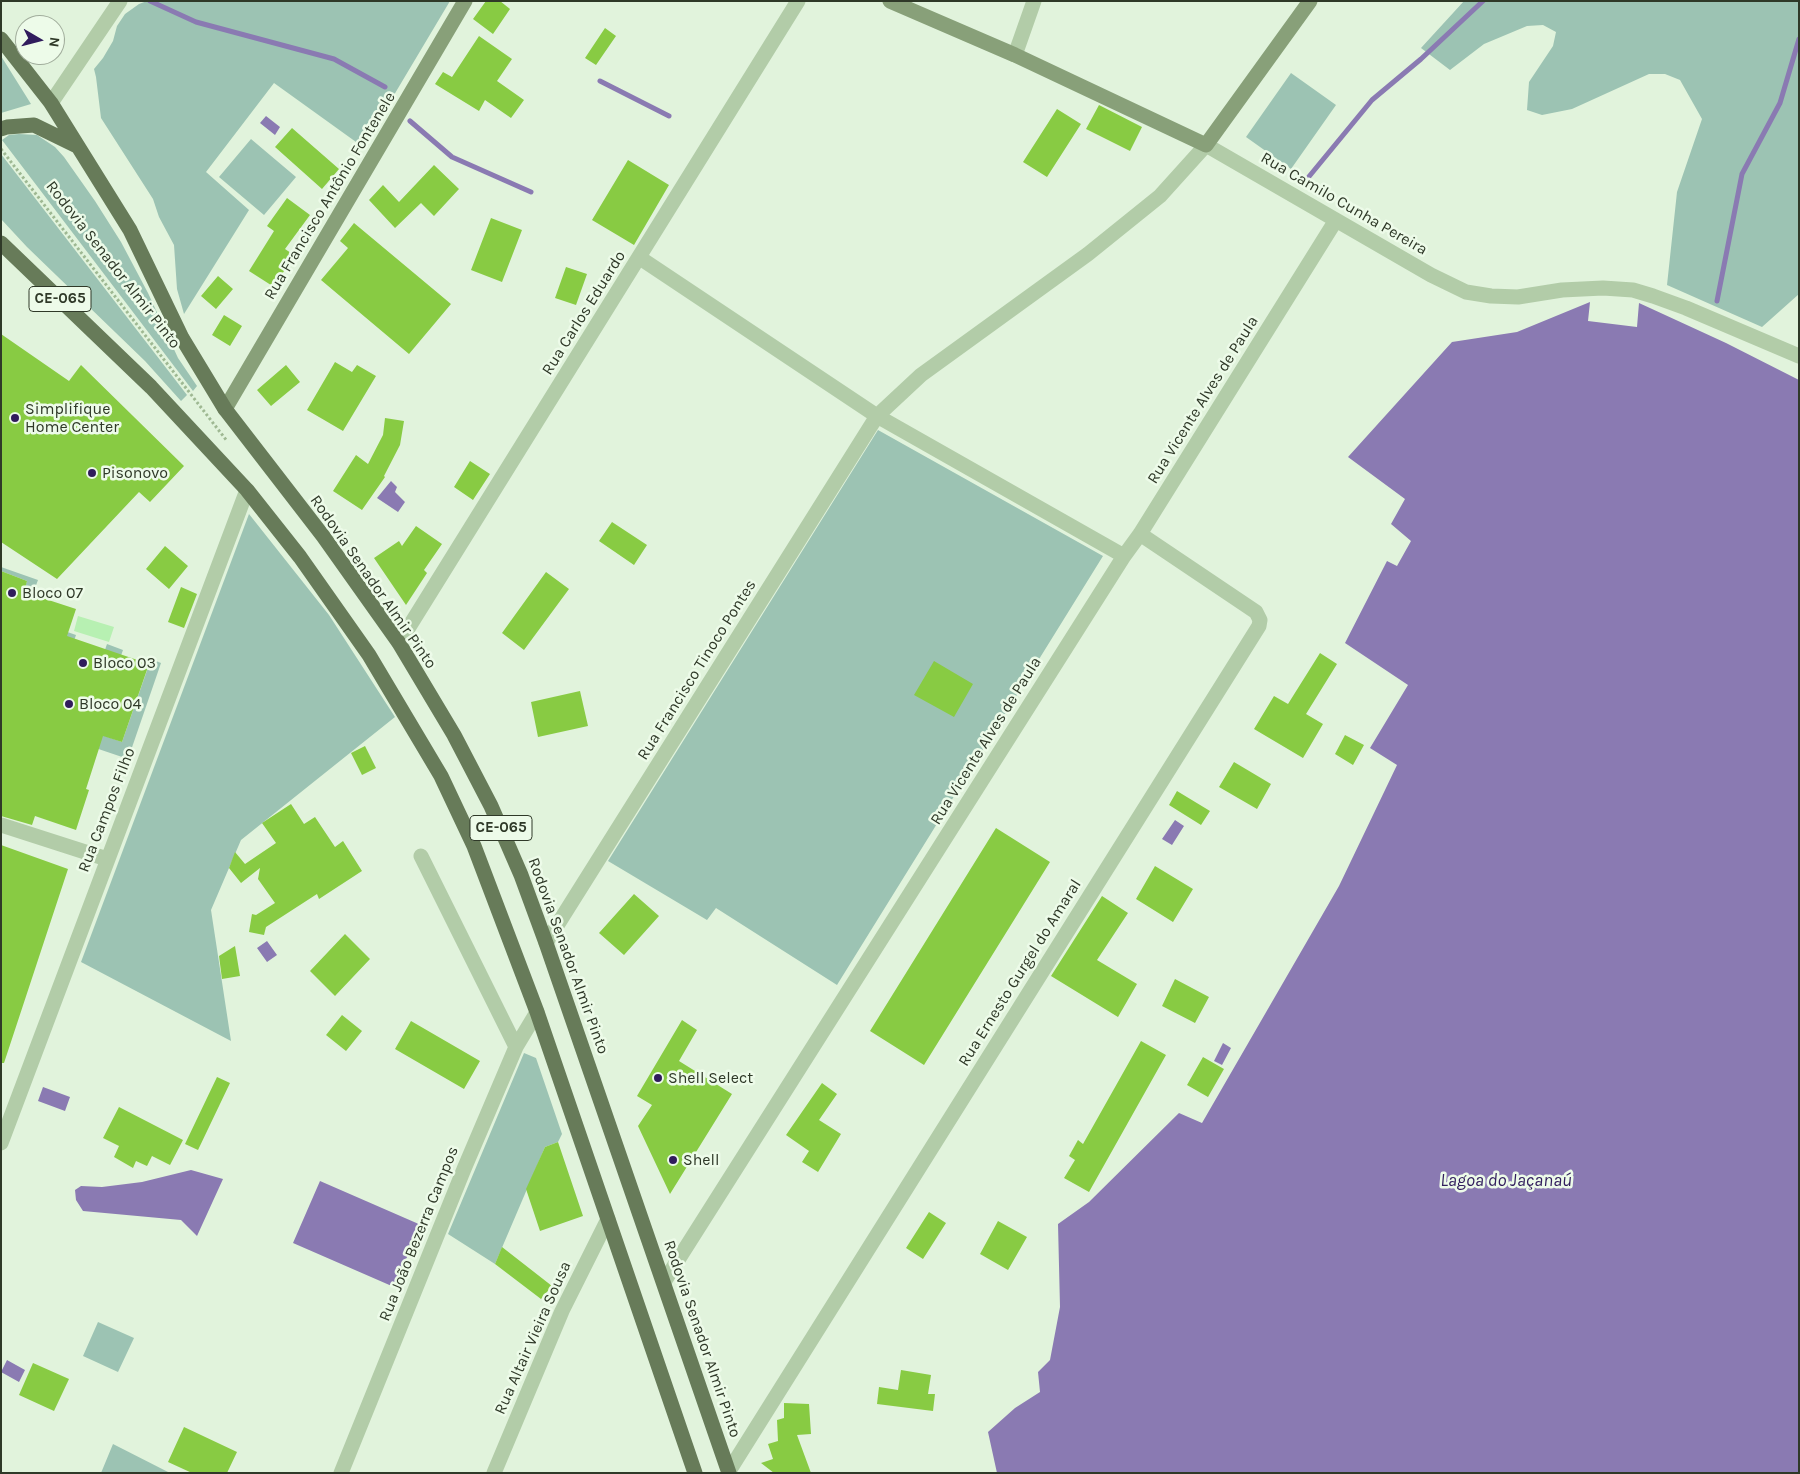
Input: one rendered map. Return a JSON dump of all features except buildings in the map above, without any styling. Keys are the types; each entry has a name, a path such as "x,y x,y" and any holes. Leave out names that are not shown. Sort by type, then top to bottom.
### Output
{"main road":[{"name":"Rodovia Senador Almir Pinto","path":"1,38 51,103 130,230 182,338 225,409 323,536 399,643 454,735 491,806 521,875 546,943 729,1472"},
{"path":"1,129 34,125 79,147"},
{"name":"CE-065","path":"1,243 151,387 247,490 300,557 369,655 441,776 478,856 536,1012 694,1473"}],"street":[{"path":"51,103 120,1"},
{"name":"Rua Francisco Antônio Fontenele","path":"225,409 465,1"},
{"name":"Rua Carlos Eduardo","path":"399,643 798,1"},
{"name":"Rua Camilo Cunha Pereira","path":"890,1 1015,55 1206,144 1336,220 1466,292 1518,297 1562,290 1604,288 1633,290 1686,308 1799,356"},
{"path":"1015,55 1034,1"},
{"path":"1206,144 1310,1"},
{"name":"Rua Francisco Tinoco Pontes","path":"546,943 877,416 921,375 1088,254 1160,196 1206,144"},
{"name":"Rua Vicente Alves de Paula","path":"664,1282 1124,556 1140,534 1336,220"},
{"path":"640,258 877,416 1124,556"},
{"name":"Rua Campos Filho","path":"1,1143 4,1126 247,490"},
{"name":"Rua Ernesto Gurgel do Amaral","path":"729,1472 1259,626 1260,620 1256,612 1140,534"},
{"path":"1,825 107,859"},
{"path":"421,856 516,1047"},
{"name":"Rua João Bezerra Campos","path":"341,1473 464,1169 516,1047 536,1012"},
{"name":"Rua Altair Vieira Sousa","path":"494,1473 562,1311 608,1219"}],"path":[{"name":"Rodovia Senador Almir Pinto","path":"1,149 231,445"}],"shaded area":[{"path":"147,1 450,1 363,147 274,83 206,172 249,210 184,314 177,289 174,245 159,217 153,199 101,118 94,69 113,41 117,26 125,14"},
{"path":"1464,1 1799,1 1799,294 1762,327 1667,285 1677,192 1702,119 1680,80 1665,74 1649,74 1572,109 1542,115 1527,110 1529,82 1553,46 1556,32 1543,25 1527,26 1484,44 1450,70 1421,48"},
{"path":"1,56 31,104 1,113"},
{"path":"1291,73 1336,105 1291,169 1246,137"},
{"path":"9,135 37,135 55,147 95,201 121,242 148,293 178,358 197,386 193,391 2,140"},
{"path":"251,139 296,177 264,215 219,177"},
{"path":"1,154 187,395 181,401 145,361 27,247 1,219"},
{"path":"878,430 1103,556 837,985 716,908 707,920 608,861"},
{"path":"249,514 329,615 395,717 241,840 211,910 231,1041 81,962"},
{"path":"1,567 38,580 24,617 76,635 48,718 78,728 107,644 123,650 94,732 122,742 151,659 161,663 128,759 1,716 1,655 27,581 1,571"},
{"path":"524,1053 536,1058 562,1134 558,1142 545,1147 495,1264 448,1234"},
{"path":"98,1322 134,1338 118,1372 83,1356"},
{"path":"113,1444 170,1473 101,1473"}],"sand":[{"path":"78,616 114,627 109,642 74,631"}],"water":[{"path":"266,116 280,127 275,135 260,123"},
{"name":"Lagoa do Jaçanaú","path":"1590,302 1588,321 1637,327 1639,303 1726,343 1799,380 1799,1473 997,1473 988,1432 1015,1408 1040,1392 1038,1372 1050,1360 1060,1307 1058,1224 1089,1202 1179,1113 1202,1123 1339,886 1397,765 1370,748 1408,685 1345,643 1387,561 1397,566 1411,541 1391,524 1405,499 1348,457 1452,342 1517,332"},
{"path":"391,481 397,487 395,492 405,502 398,512 377,498"},
{"path":"1175,820 1184,826 1172,845 1162,839"},
{"path":"267,941 277,955 267,962 257,948"},
{"path":"1223,1043 1231,1048 1222,1065 1214,1061"},
{"path":"43,1087 70,1097 65,1111 38,1101"},
{"path":"191,1170 223,1179 197,1236 181,1220 83,1211 76,1200 75,1190 81,1186 102,1187 142,1182"},
{"path":"320,1181 421,1225 394,1287 293,1243"},
{"path":"7,1360 25,1370 19,1382 1,1372"}],"waterway":[{"path":"150,1 196,22 334,59 385,87"},
{"path":"1307,179 1372,100 1421,59 1483,1"},
{"path":"1717,301 1742,174 1780,103 1799,39"},
{"path":"600,81 669,116"},
{"path":"410,121 452,157 531,192"}],"place":[{"name":"Simplifique Home Center","path":"15,418"},
{"name":"Pisonovo","path":"92,473"},
{"name":"Bloco 07","path":"12,593"},
{"name":"Bloco 03","path":"83,663"},
{"name":"Bloco 04","path":"69,704"},
{"name":"Shell Select","path":"658,1078"},
{"name":"Shell","path":"673,1160"}]}
